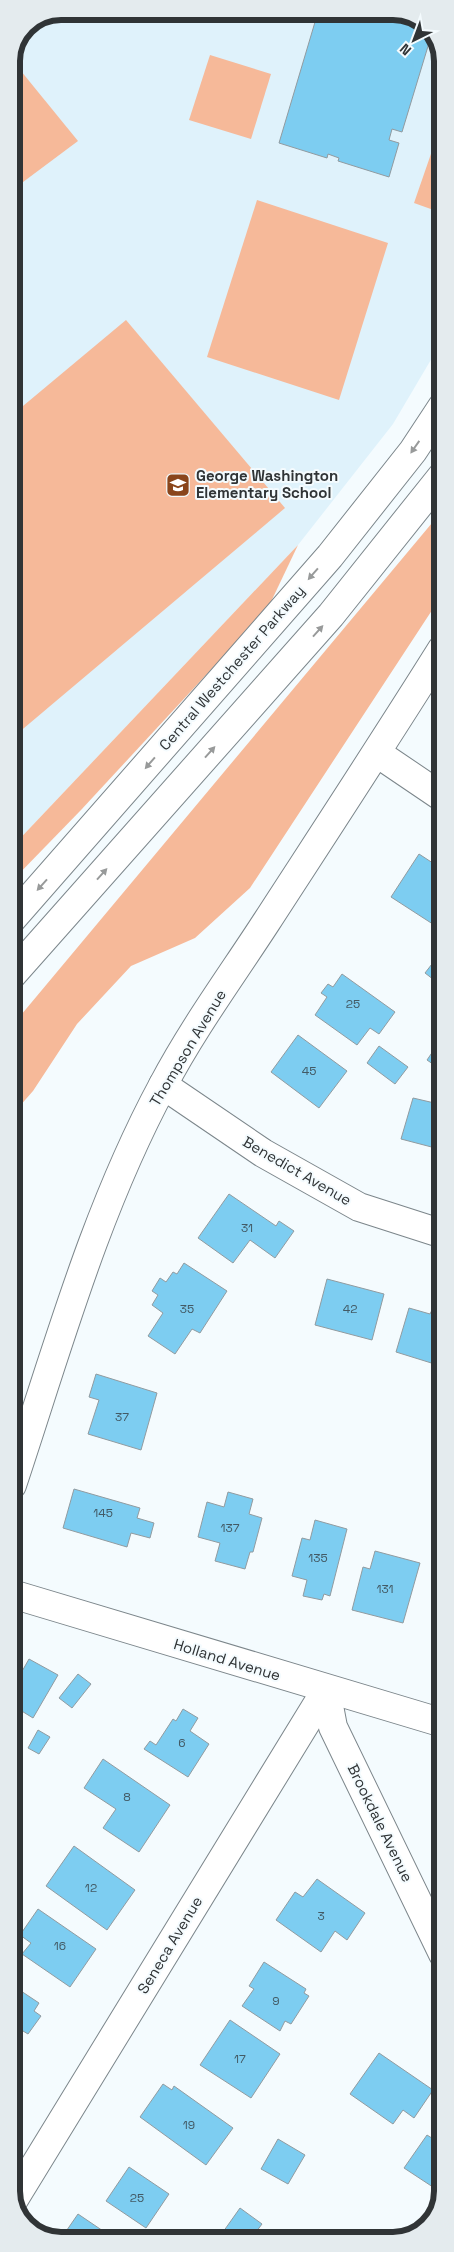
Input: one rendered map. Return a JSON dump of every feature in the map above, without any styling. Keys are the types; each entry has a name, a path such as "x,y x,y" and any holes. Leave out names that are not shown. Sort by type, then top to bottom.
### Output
{"street":[{"name":"Central Westchester Parkway","path":"20,911 330,556 412,451 434,419"},
{"path":"20,967 331,615 434,486"},
{"name":"Thompson Avenue","path":"20,1460 56,1347 112,1193 163,1084 434,662"},
{"path":"377,753 434,792"},
{"name":"Benedict Avenue","path":"163,1084 263,1153 359,1207 434,1231"},
{"name":"Holland Avenue","path":"20,1596 326,1690 434,1720"},
{"name":"Brookdale Avenue","path":"326,1690 333,1727 434,1935"},
{"name":"Seneca Avenue","path":"20,2191 326,1690"}],"shaded area":[{"name":"George Washington Elementary School","path":"61,20 395,20 411,24 422,32 430,43 434,56 434,355 393,424 298,545 20,838 20,61 27,38 38,27 46,23"},
{"path":"210,55 271,74 251,139 189,120"},
{"path":"20,70 78,141 20,184"},
{"path":"433,148 434,148 434,210 414,203"},
{"path":"257,200 388,243 339,400 207,357"},
{"path":"126,320 285,508 20,731 20,408"},
{"path":"434,521 434,607 250,888 195,938 131,966 77,1024 33,1091 20,1106 20,1016"},
{"path":"298,545 268,608 81,810 20,873 20,838"}],"building":[{"path":"316,20 403,21 411,24 427,38 429,42 402,132 392,129 389,140 399,143 389,177 338,161 339,158 328,154 327,158 279,143"},
{"path":"419,854 434,864 434,925 391,897"},
{"path":"434,961 434,980 425,973"},
{"path":"342,974 395,1012 379,1034 370,1028 357,1045 315,1015 327,997 321,993 328,984 333,987"},
{"path":"298,1035 347,1071 319,1108 271,1072"},
{"path":"379,1046 408,1067 395,1084 367,1063"},
{"path":"434,1050 434,1065 427,1060"},
{"path":"413,1098 434,1103 434,1148 401,1139"},
{"path":"229,1194 276,1226 279,1221 294,1231 275,1258 250,1240 233,1263 198,1238"},
{"path":"184,1263 227,1291 200,1333 192,1329 175,1354 148,1336 163,1313 152,1305 158,1295 152,1291 160,1278 166,1282 173,1272 177,1274"},
{"path":"327,1279 384,1294 372,1340 315,1325"},
{"path":"409,1308 430,1314 432,1310 434,1311 434,1364 396,1352"},
{"path":"96,1374 157,1393 141,1450 88,1434 99,1400 89,1397"},
{"path":"74,1489 140,1508 137,1518 154,1523 150,1538 131,1533 127,1547 63,1528"},
{"path":"228,1492 253,1499 249,1514 262,1518 253,1552 250,1552 245,1569 215,1561 220,1543 198,1537 207,1502 224,1507"},
{"path":"315,1520 347,1529 330,1596 324,1594 322,1600 303,1596 307,1580 292,1576 302,1538 310,1540"},
{"path":"375,1551 420,1563 403,1623 352,1610 363,1567 370,1569"},
{"path":"29,1659 58,1675 33,1718 20,1710 20,1675"},
{"path":"78,1674 91,1684 72,1708 59,1698"},
{"path":"183,1709 198,1718 190,1731 209,1744 188,1777 144,1749 150,1741 156,1745 173,1719 176,1721"},
{"path":"38,1730 50,1737 39,1754 28,1748"},
{"path":"103,1759 170,1805 139,1852 103,1828 116,1809 84,1788"},
{"path":"74,1846 135,1890 107,1930 46,1886"},
{"path":"317,1879 365,1913 347,1940 335,1931 321,1952 276,1920 295,1892 303,1897"},
{"path":"38,1909 96,1949 70,1987 22,1954 31,1943 20,1935"},
{"path":"264,1962 306,1989 304,1993 309,1996 291,2024 285,2021 280,2031 242,2006 254,1989 249,1986"},
{"path":"20,1990 39,2003 34,2011 41,2016 28,2034 23,2031 20,2036"},
{"path":"230,2020 280,2054 251,2098 200,2065"},
{"path":"379,2053 433,2090 414,2118 403,2110 393,2124 350,2094"},
{"path":"163,2084 172,2090 174,2086 233,2128 206,2165 140,2117"},
{"path":"427,2135 434,2139 434,2188 404,2168"},
{"path":"278,2139 305,2155 288,2184 261,2169"},
{"path":"129,2167 169,2194 146,2228 106,2201"},
{"path":"240,2208 262,2224 256,2232 223,2232"},
{"path":"78,2214 105,2232 66,2232"}],"place":[{"name":"George Washington Elementary School","path":"178,485"}]}
